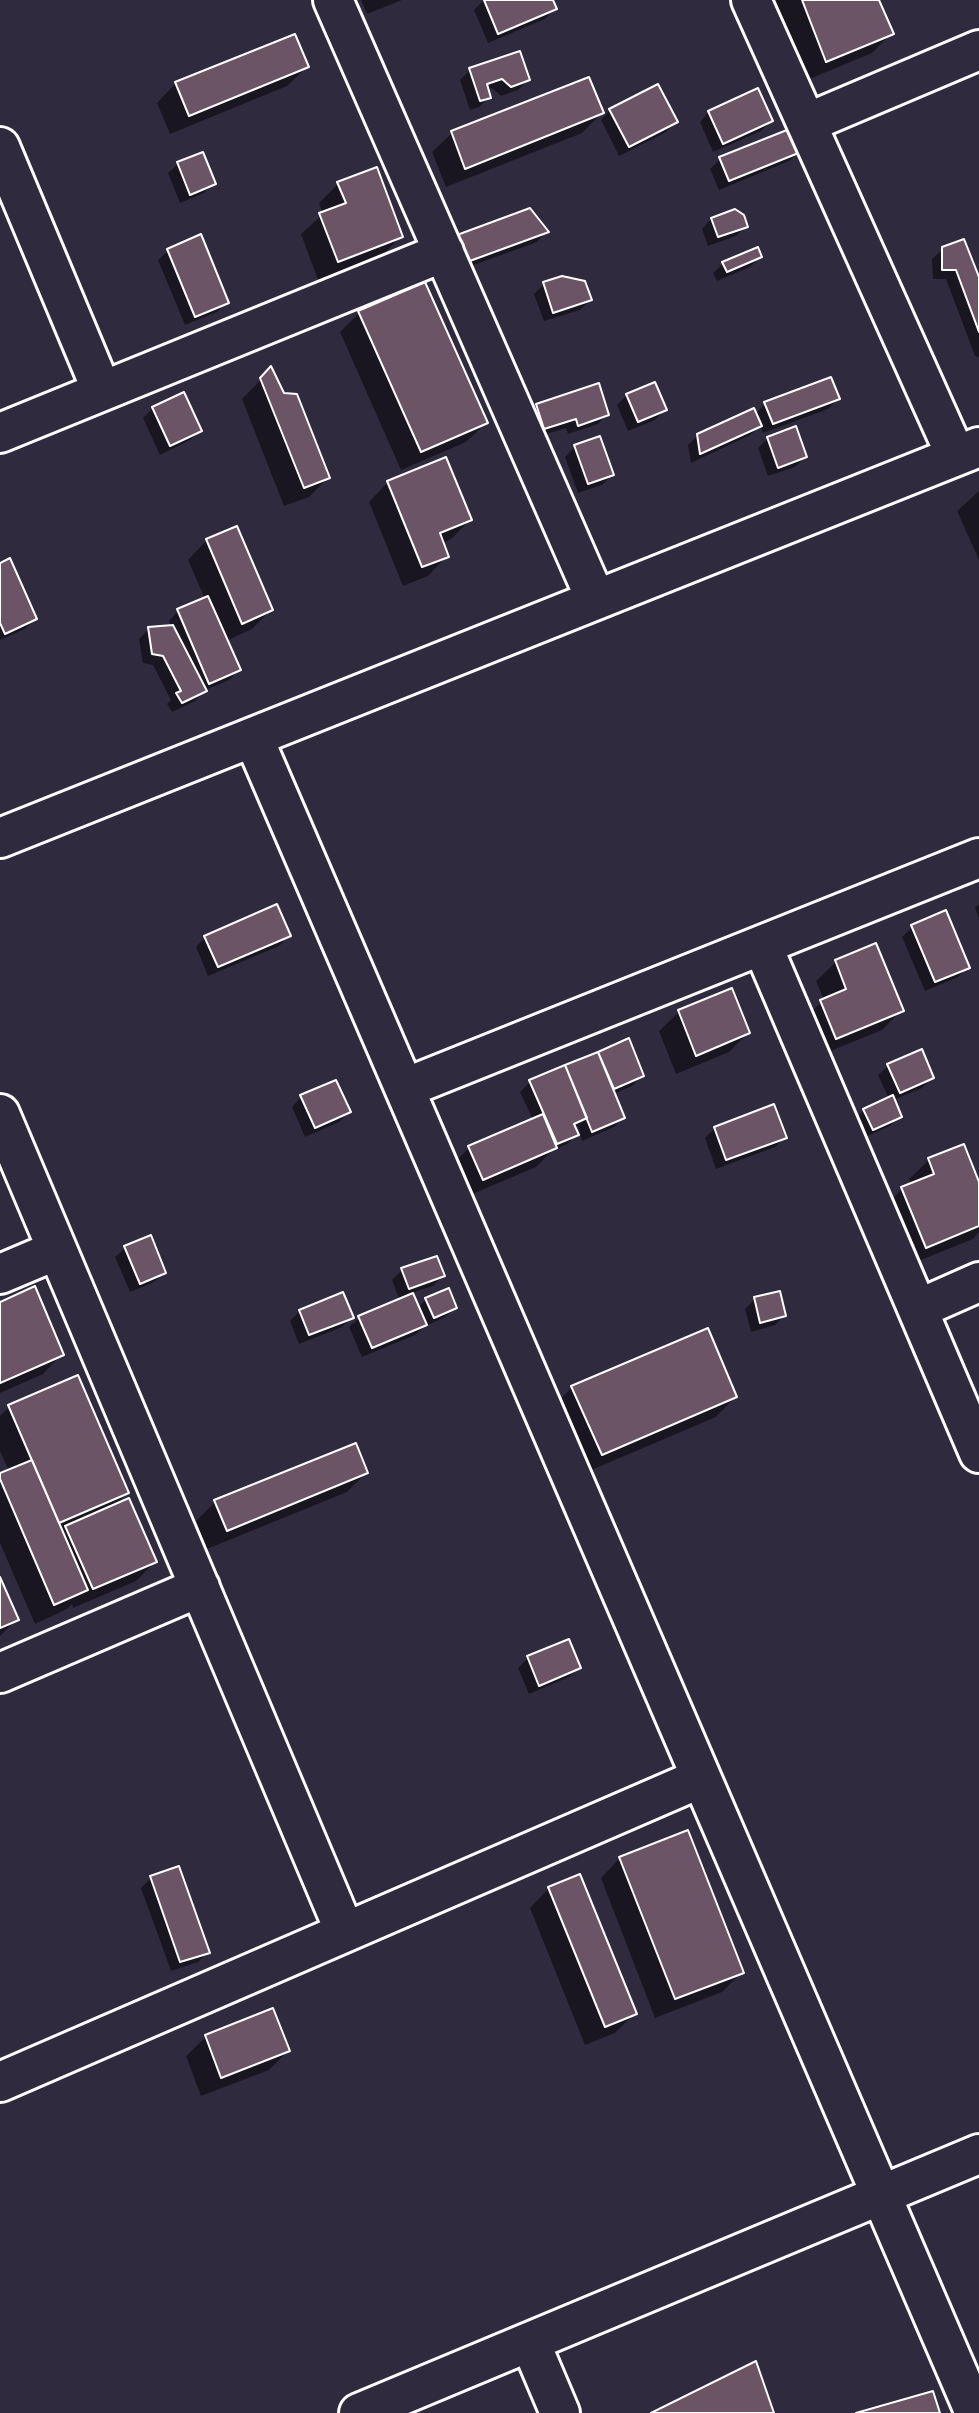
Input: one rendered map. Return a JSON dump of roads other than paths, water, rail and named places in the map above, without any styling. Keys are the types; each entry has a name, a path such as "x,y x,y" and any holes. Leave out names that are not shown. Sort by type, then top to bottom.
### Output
{"street":[{"path":"333,0 596,600"},
{"path":"0,838 967,451 807,123 751,0"},
{"path":"807,123 979,50"},
{"path":"0,147 102,391"},
{"path":"0,433 444,252"},
{"path":"253,737 975,2413"},
{"path":"405,1088 979,859"},
{"path":"762,945 979,1453"},
{"path":"0,1114 345,1932"},
{"path":"0,1273 57,1250"},
{"path":"918,1309 979,1282"},
{"path":"0,1673 200,1587"},
{"path":"0,2082 702,1778"},
{"path":"359,2413 979,2154"},
{"path":"530,2342 560,2413"}]}
